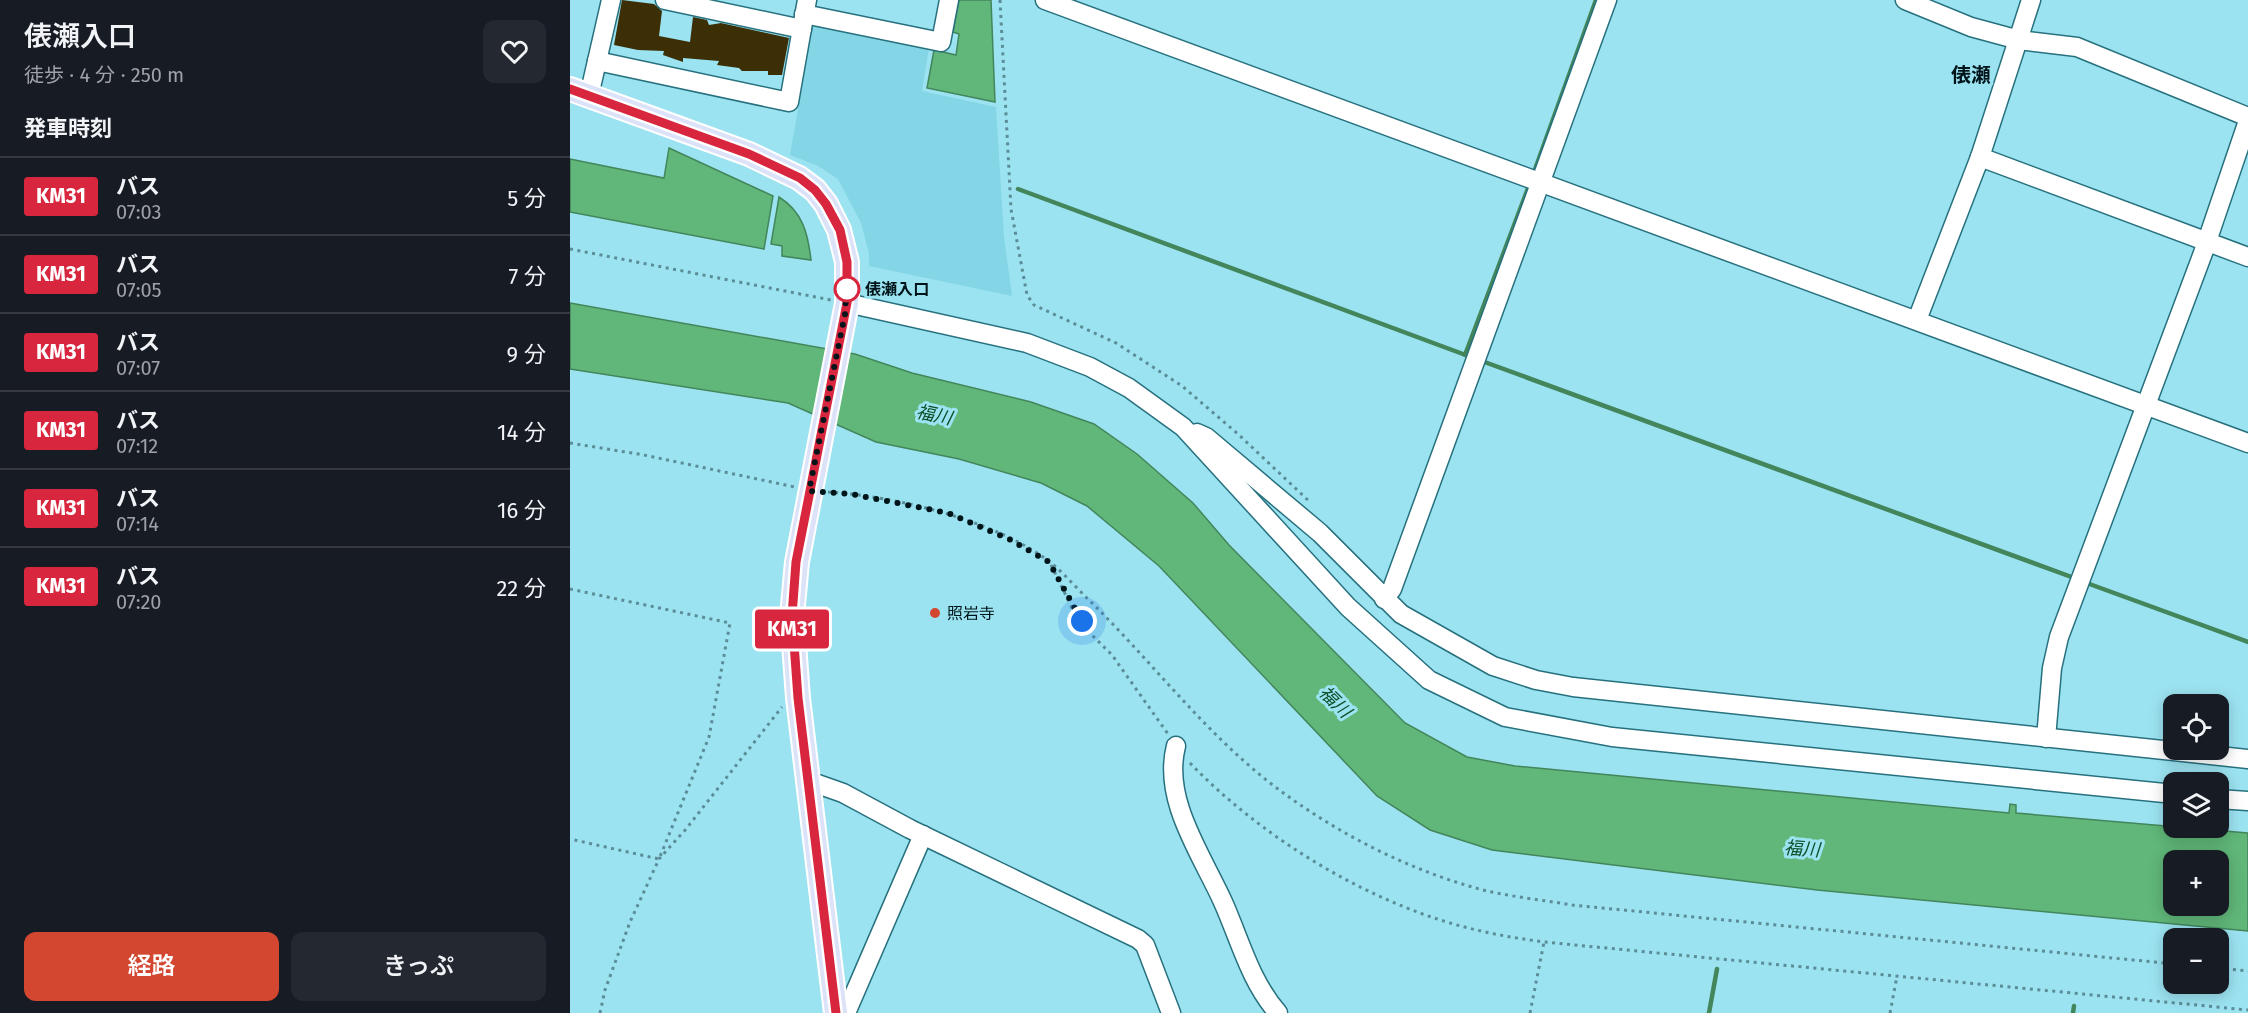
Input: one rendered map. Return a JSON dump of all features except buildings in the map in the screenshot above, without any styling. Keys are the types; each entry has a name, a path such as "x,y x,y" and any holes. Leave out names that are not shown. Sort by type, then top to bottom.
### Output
{"main road":[{"path":"580,93 773,164 800,178 815,190 834,217 844,245 840,305 793,591 793,649 836,1013"}],"street":[{"path":"580,93 597,61 611,0"},
{"path":"665,0 804,14 940,42 949,0"},
{"path":"1045,0 1542,185 2248,442"},
{"path":"1384,599 1392,589 1542,185 1607,0"},
{"path":"1905,0 1971,27 2019,40 2077,47 2248,119 2206,242 2059,637 2052,668 2046,738"},
{"path":"1917,320 1980,157 2031,0"},
{"path":"597,61 789,102 804,14"},
{"path":"1980,157 2248,257"},
{"path":"840,305 982,331 1056,353 1129,388 1183,427 1341,600 1421,673 1429,680 1505,717 1612,737 2163,793"},
{"path":"1183,427 1206,437 1251,472 1320,533 1401,614 1493,666 1536,680 1573,687 2248,759"},
{"path":"1176,746 1172,761 1175,784 1193,841 1224,903 1256,983 1278,1013"},
{"path":"809,781 843,793 923,835 1138,939 1144,945 1171,1013"},
{"path":"2229,799 2248,801"},
{"path":"846,1013 923,835"}],"path":[{"path":"1000,0 1011,209 1027,295 1034,304 1116,343 1182,386 1238,434 1315,508"},
{"path":"570,249 840,305"},
{"path":"570,443 774,481 811,485 948,513 1009,539 1049,562 1133,644 1202,721 1274,785 1355,839 1454,882 1486,891 1572,905 2163,963"},
{"path":"1049,562 1072,608 1091,634 1112,655 1176,746 1216,789 1256,821 1315,861 1359,886 1409,908 1479,931 1544,942 2248,1010"},
{"path":"570,589 730,623 709,737 659,859 630,922 604,990 600,1013"},
{"path":"659,859 731,772 778,709 798,698"},
{"path":"570,839 659,859"},
{"path":"1530,1013 1544,942"},
{"path":"2229,969 2248,971"},
{"path":"1890,1013 1897,976"}],"shaded area":[{"path":"813,23 929,48 922,91 996,107 1004,237 1012,296 869,266 869,254 861,223 838,179 818,166 790,155"}],"water":[{"path":"959,0 991,0 995,102 927,88 934,50 956,55 959,34 953,32"},
{"path":"669,148 773,196 764,249 570,212 570,159 664,178"},
{"path":"779,197 794,210 803,224 811,260 782,256 782,246 771,244"},
{"name":"福川","path":"570,303 855,354 912,373 1031,402 1094,424 1137,454 1193,503 1229,545 1405,723 1467,757 1515,766 2009,813 2010,804 2016,805 2016,813 2163,826 2163,838 2229,838 2229,831 2248,833 2248,931 1817,890 1492,850 1430,830 1377,796 1159,566 1087,506 1041,483 959,459 876,442 788,403 570,369"}],"waterway":[{"path":"1533,175 1596,0"},
{"path":"1465,355 1530,183"},
{"path":"1018,189 1471,357"},
{"path":"1479,360 2077,579"},
{"path":"2084,582 2248,642"},
{"path":"1709,1013 1717,969"},
{"path":"2073,1013 2074,1006"}],"bus line":[{"name":"KM31","path":"570,89 749,154 790,172 815,190 826,204 840,230 847,262 847,303 796,562 792,616 798,698 836,1013"}],"place":[{"name":"俵瀬入口","path":"847,289"},
{"name":"照岩寺","path":"935,613"}],"district":[{"name":"俵瀬","path":"1971,75"}],"route":[{"path":"847,289 847,280 847,303 809,491 851,494 948,513 1009,539 1049,562 1072,608 1082,621"}]}
